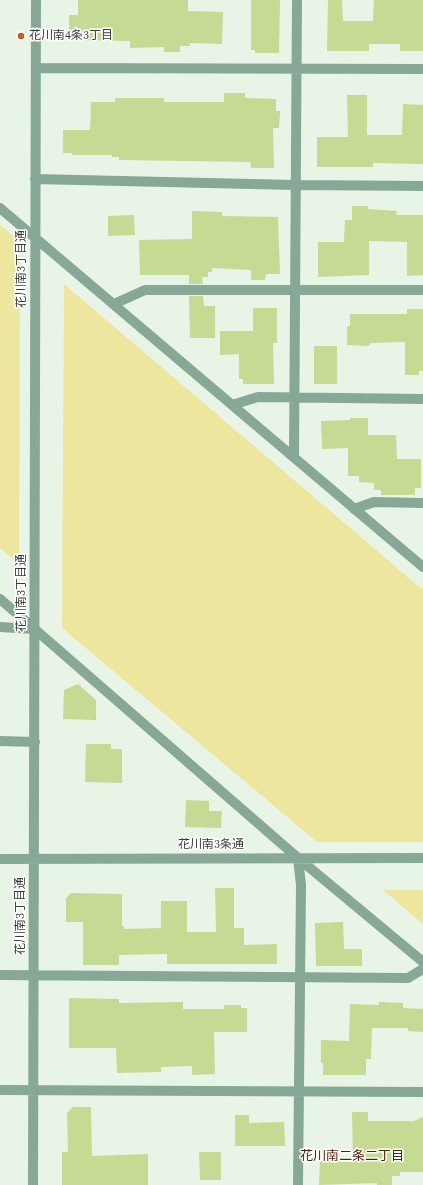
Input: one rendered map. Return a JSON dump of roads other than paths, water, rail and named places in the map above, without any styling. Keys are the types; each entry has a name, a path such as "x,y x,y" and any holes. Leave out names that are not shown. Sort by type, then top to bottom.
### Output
{"street":[{"name":"花川南3丁目通","path":"33,1185 35,742 34,237 36,0"},
{"path":"294,457 297,0"},
{"path":"36,68 423,69"},
{"path":"35,178 295,185 423,186"},
{"path":"0,208 423,567"},
{"path":"114,304 145,290 423,290"},
{"path":"232,405 258,397 423,399"},
{"path":"354,509 374,502 423,503"},
{"path":"0,599 298,858 423,962"},
{"path":"0,627 35,629"},
{"path":"0,741 35,742"},
{"path":"298,858 300,885 298,1185"},
{"name":"花川南3条通","path":"0,859 423,858"},
{"path":"0,976 408,978 423,969"},
{"path":"0,1090 423,1092"}],"place":[{"name":"花川南4条3丁目","path":"21,36"}],"district":[{"name":"花川南二条二丁目","path":"352,1157"}]}
